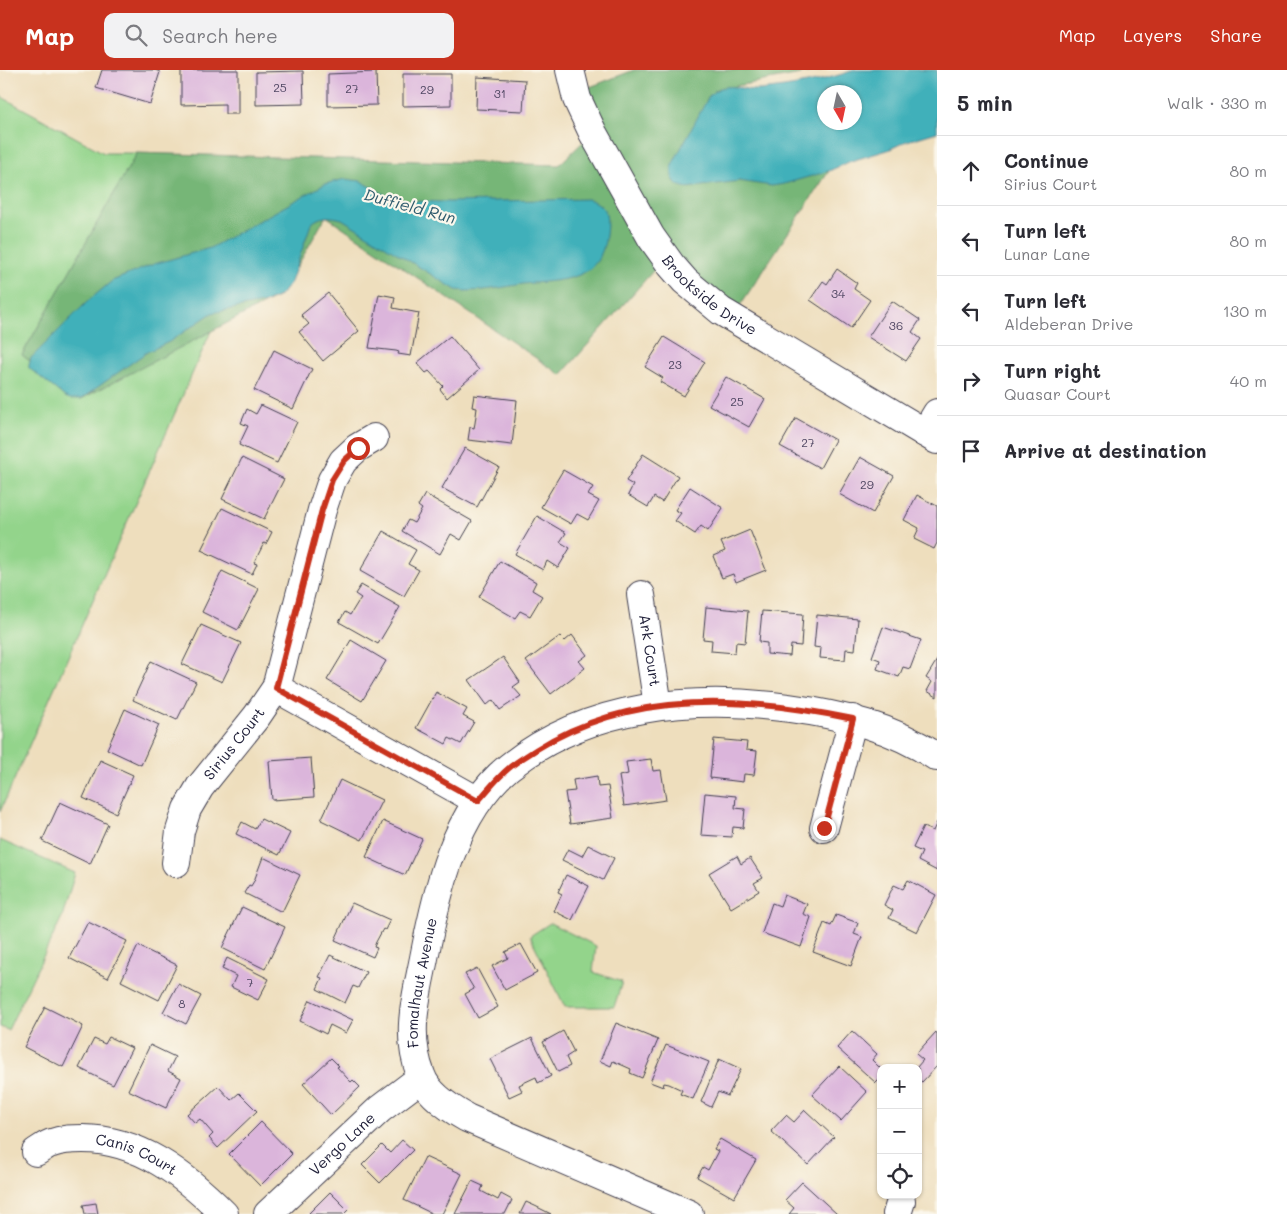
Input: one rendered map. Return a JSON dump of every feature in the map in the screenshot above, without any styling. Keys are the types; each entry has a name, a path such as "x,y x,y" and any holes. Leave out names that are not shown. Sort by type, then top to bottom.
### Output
{"street":[{"name":"Brookside Drive","path":"570,70 578,99 598,141 651,237 685,281 721,311 933,429"},
{"name":"Sirius Court","path":"176,863 180,831 187,809 200,787 257,716 276,688 322,510 332,480 344,461 358,448 374,438"},
{"name":"Ark Court","path":"641,595 658,706"},
{"path":"276,688 478,801"},
{"name":"Fomalhaut Avenue","path":"690,1214 467,1118 448,1107 421,1078 414,1050 412,1016 439,891 464,826 478,801 509,767 548,742 602,718 658,706 686,703 744,703 817,711 853,719 895,734 937,757"},
{"path":"824,828 853,719"},
{"name":"Vergo Lane","path":"268,1214 380,1109 421,1078"},
{"name":"Canis Court","path":"36,1152 51,1143 72,1139 97,1139 126,1146 152,1157 174,1171 224,1214"},
{"path":"897,1214 901,1199"}],"green space":[{"path":"634,70 822,70 715,90 739,181 829,171 733,316 661,262 561,375 326,216 281,295 81,399 22,355 137,153 559,165 588,137 569,95"},
{"path":"0,96 104,153 137,153 22,355 81,399 211,331 0,812"},
{"path":"0,840 75,873 62,917 8,1030 0,1027"},
{"path":"550,923 596,946 593,972 622,982 614,1007 565,1007 530,936"}],"water":[{"path":"854,70 937,70 937,132 851,161 829,171 784,184 772,186 739,181 687,188 677,185 672,177 672,165 709,96 714,91 729,87 759,90 819,80"},
{"name":"Duffield Run","path":"345,179 361,181 392,199 404,201 587,199 599,204 606,214 605,242 600,257 592,267 582,274 556,281 465,291 456,290 342,219 322,218 311,224 291,282 281,295 266,302 212,313 169,342 147,352 81,399 65,397 29,368 31,358 87,302 112,281 154,264 210,248 325,184"}],"building":[{"path":"102,70 155,70 160,72 150,104 96,88"},
{"path":"181,70 238,70 238,114 225,114 225,104 181,105"},
{"path":"303,71 304,104 256,105 256,72"},
{"path":"376,72 377,105 328,106 328,74"},
{"path":"403,74 451,74 451,105 403,106"},
{"path":"477,77 525,80 523,111 476,109"},
{"path":"837,269 857,283 854,289 870,300 851,328 810,300 823,281 827,284"},
{"path":"328,293 359,331 323,361 299,332 309,324 301,315"},
{"path":"379,294 395,297 393,308 419,313 411,356 398,354 399,352 396,351 369,348"},
{"path":"892,301 920,320 912,332 921,339 906,361 868,337"},
{"path":"450,336 479,370 447,398 440,389 443,386 429,371 426,373 417,363"},
{"path":"664,337 705,362 684,396 660,382 663,378 645,367"},
{"path":"274,350 312,369 293,409 254,390"},
{"path":"726,377 765,399 749,427 709,405"},
{"path":"474,395 517,400 512,445 468,440 470,427 474,428 477,408 472,407"},
{"path":"261,405 297,422 277,463 239,445 248,426 241,423 247,409 256,414"},
{"path":"796,418 835,440 820,468 780,446"},
{"path":"465,448 499,467 477,507 442,488"},
{"path":"643,454 678,476 662,502 654,497 648,507 628,495 633,485 626,481"},
{"path":"860,457 894,476 873,513 839,494"},
{"path":"242,458 284,479 264,519 222,499"},
{"path":"563,470 593,487 588,495 599,501 588,520 577,514 571,524 541,507"},
{"path":"690,487 723,508 708,531 701,526 695,534 675,521 681,513 675,510"},
{"path":"425,494 472,521 461,540 451,534 440,554 402,531 408,520 414,523 422,509 418,506"},
{"path":"917,495 937,506 937,543 934,549 914,539 919,528 904,520"},
{"path":"222,508 272,532 254,563 257,564 252,574 201,550"},
{"path":"537,516 566,533 560,542 570,548 558,568 547,561 543,570 515,554"},
{"path":"750,530 766,570 736,582 733,574 722,578 713,556 725,551 721,542"},
{"path":"383,531 416,550 408,564 419,570 404,596 360,571"},
{"path":"500,561 536,582 532,590 542,596 530,616 520,611 515,618 479,597"},
{"path":"222,571 259,589 238,630 202,612"},
{"path":"361,585 400,607 378,644 339,622 345,612 350,615 361,598 355,594"},
{"path":"706,607 748,611 745,643 736,642 735,653 711,651 712,640 703,639"},
{"path":"762,611 803,614 801,646 791,645 790,656 767,654 767,643 759,642"},
{"path":"817,615 858,619 855,650 846,649 845,660 820,658 821,648 814,647"},
{"path":"201,625 241,643 222,682 182,664"},
{"path":"883,627 921,640 910,669 903,667 899,677 877,669 880,660 872,657"},
{"path":"572,635 587,655 579,661 585,668 551,694 526,661 560,636 565,641"},
{"path":"351,640 386,661 362,701 327,680"},
{"path":"503,657 520,682 513,687 521,696 500,710 493,700 487,705 469,680"},
{"path":"937,660 937,697 927,691 932,682 926,678"},
{"path":"151,661 196,682 177,720 133,700"},
{"path":"436,692 467,709 463,716 474,722 461,744 449,738 446,744 416,728"},
{"path":"125,709 159,725 141,765 107,749"},
{"path":"714,739 747,742 746,750 757,751 754,775 744,774 743,782 710,778"},
{"path":"311,758 314,797 272,800 269,761"},
{"path":"651,759 653,771 661,770 666,800 624,806 619,776 628,774 626,762"},
{"path":"100,760 133,775 116,813 83,798"},
{"path":"597,776 598,787 608,786 613,818 570,824 565,792 575,791 573,780"},
{"path":"340,780 382,800 362,840 321,820"},
{"path":"705,793 736,796 735,808 745,809 743,828 733,827 732,837 701,835"},
{"path":"60,802 108,824 90,864 42,841"},
{"path":"261,819 290,833 279,855 236,834 242,822 255,829"},
{"path":"383,821 422,839 405,875 366,857"},
{"path":"937,822 937,871 918,861 922,852 913,848 923,827 933,831"},
{"path":"588,845 614,858 603,880 562,860 568,849 582,856"},
{"path":"737,856 741,864 750,858 763,878 754,883 759,891 731,908 709,873"},
{"path":"263,857 300,875 282,912 244,893 254,881"},
{"path":"566,875 589,886 572,920 554,911 562,894 558,892"},
{"path":"908,880 936,895 917,932 889,918 893,910 884,905 894,885 903,889"},
{"path":"784,895 807,904 803,914 811,917 801,947 762,933 772,903 780,906"},
{"path":"352,903 390,920 376,942 374,947 377,948 373,957 335,940"},
{"path":"242,907 285,927 265,969 222,948"},
{"path":"836,915 858,923 854,934 862,937 851,966 813,952 824,923 831,926"},
{"path":"88,922 127,941 108,978 69,958"},
{"path":"521,944 537,973 505,990 492,966 508,958 505,952"},
{"path":"138,946 177,965 159,1000 121,981"},
{"path":"330,955 366,972 358,988 353,986 345,1003 317,989 322,978 319,977"},
{"path":"227,958 269,979 258,1000 231,987 236,976 222,969"},
{"path":"477,968 498,1007 478,1018 465,994 474,989 465,974"},
{"path":"178,984 201,996 186,1024 163,1012"},
{"path":"310,1000 353,1020 346,1033 330,1025 326,1034 300,1021"},
{"path":"45,1007 83,1026 63,1067 24,1047"},
{"path":"616,1023 658,1040 642,1078 630,1073 631,1069 613,1061 611,1066 600,1061"},
{"path":"563,1031 574,1052 566,1057 570,1066 558,1072 543,1042"},
{"path":"852,1031 877,1054 872,1060 877,1065 877,1082 876,1083 837,1048"},
{"path":"936,1032 937,1066 922,1082 922,1064 920,1064 923,1060 916,1054"},
{"path":"109,1037 132,1048 113,1085 79,1068 94,1039 105,1044"},
{"path":"532,1038 551,1076 538,1083 536,1077 519,1085 522,1091 509,1097 490,1059"},
{"path":"150,1045 175,1057 168,1071 181,1078 166,1108 128,1090"},
{"path":"666,1045 709,1062 693,1099 680,1094 682,1090 669,1084 664,1083 663,1087 650,1082"},
{"path":"331,1058 351,1082 353,1080 360,1087 331,1115 303,1084"},
{"path":"719,1059 741,1069 728,1096 718,1092 711,1107 701,1102"},
{"path":"839,1066 867,1092 841,1121 812,1095"},
{"path":"218,1086 231,1100 239,1093 257,1111 218,1148 209,1138 213,1134 200,1119 195,1123 187,1114"},
{"path":"805,1110 834,1137 808,1165 771,1131 786,1115 794,1122"},
{"path":"261,1122 292,1154 260,1186 229,1154"},
{"path":"720,1139 756,1160 734,1198 697,1177 703,1167 708,1170 718,1151 714,1149"},
{"path":"402,1140 413,1150 380,1183 362,1165 382,1145 390,1153"},
{"path":"425,1157 462,1174 442,1214 433,1214 404,1200"},
{"path":"472,1181 483,1186 481,1191 498,1200 501,1194 512,1200 505,1214 455,1214"},
{"path":"802,1182 837,1214 789,1214 794,1208 785,1200"},
{"path":"330,1192 348,1210 344,1214 310,1214 309,1213"},
{"path":"526,1202 535,1206 551,1214 520,1214"},
{"path":"96,1203 98,1214 85,1214 83,1205"}],"route":[{"path":"358,448 344,461 332,480 322,510 276,688 478,801 509,767 548,742 602,718 630,711 686,703 744,703 817,711 853,719 824,828"}]}
